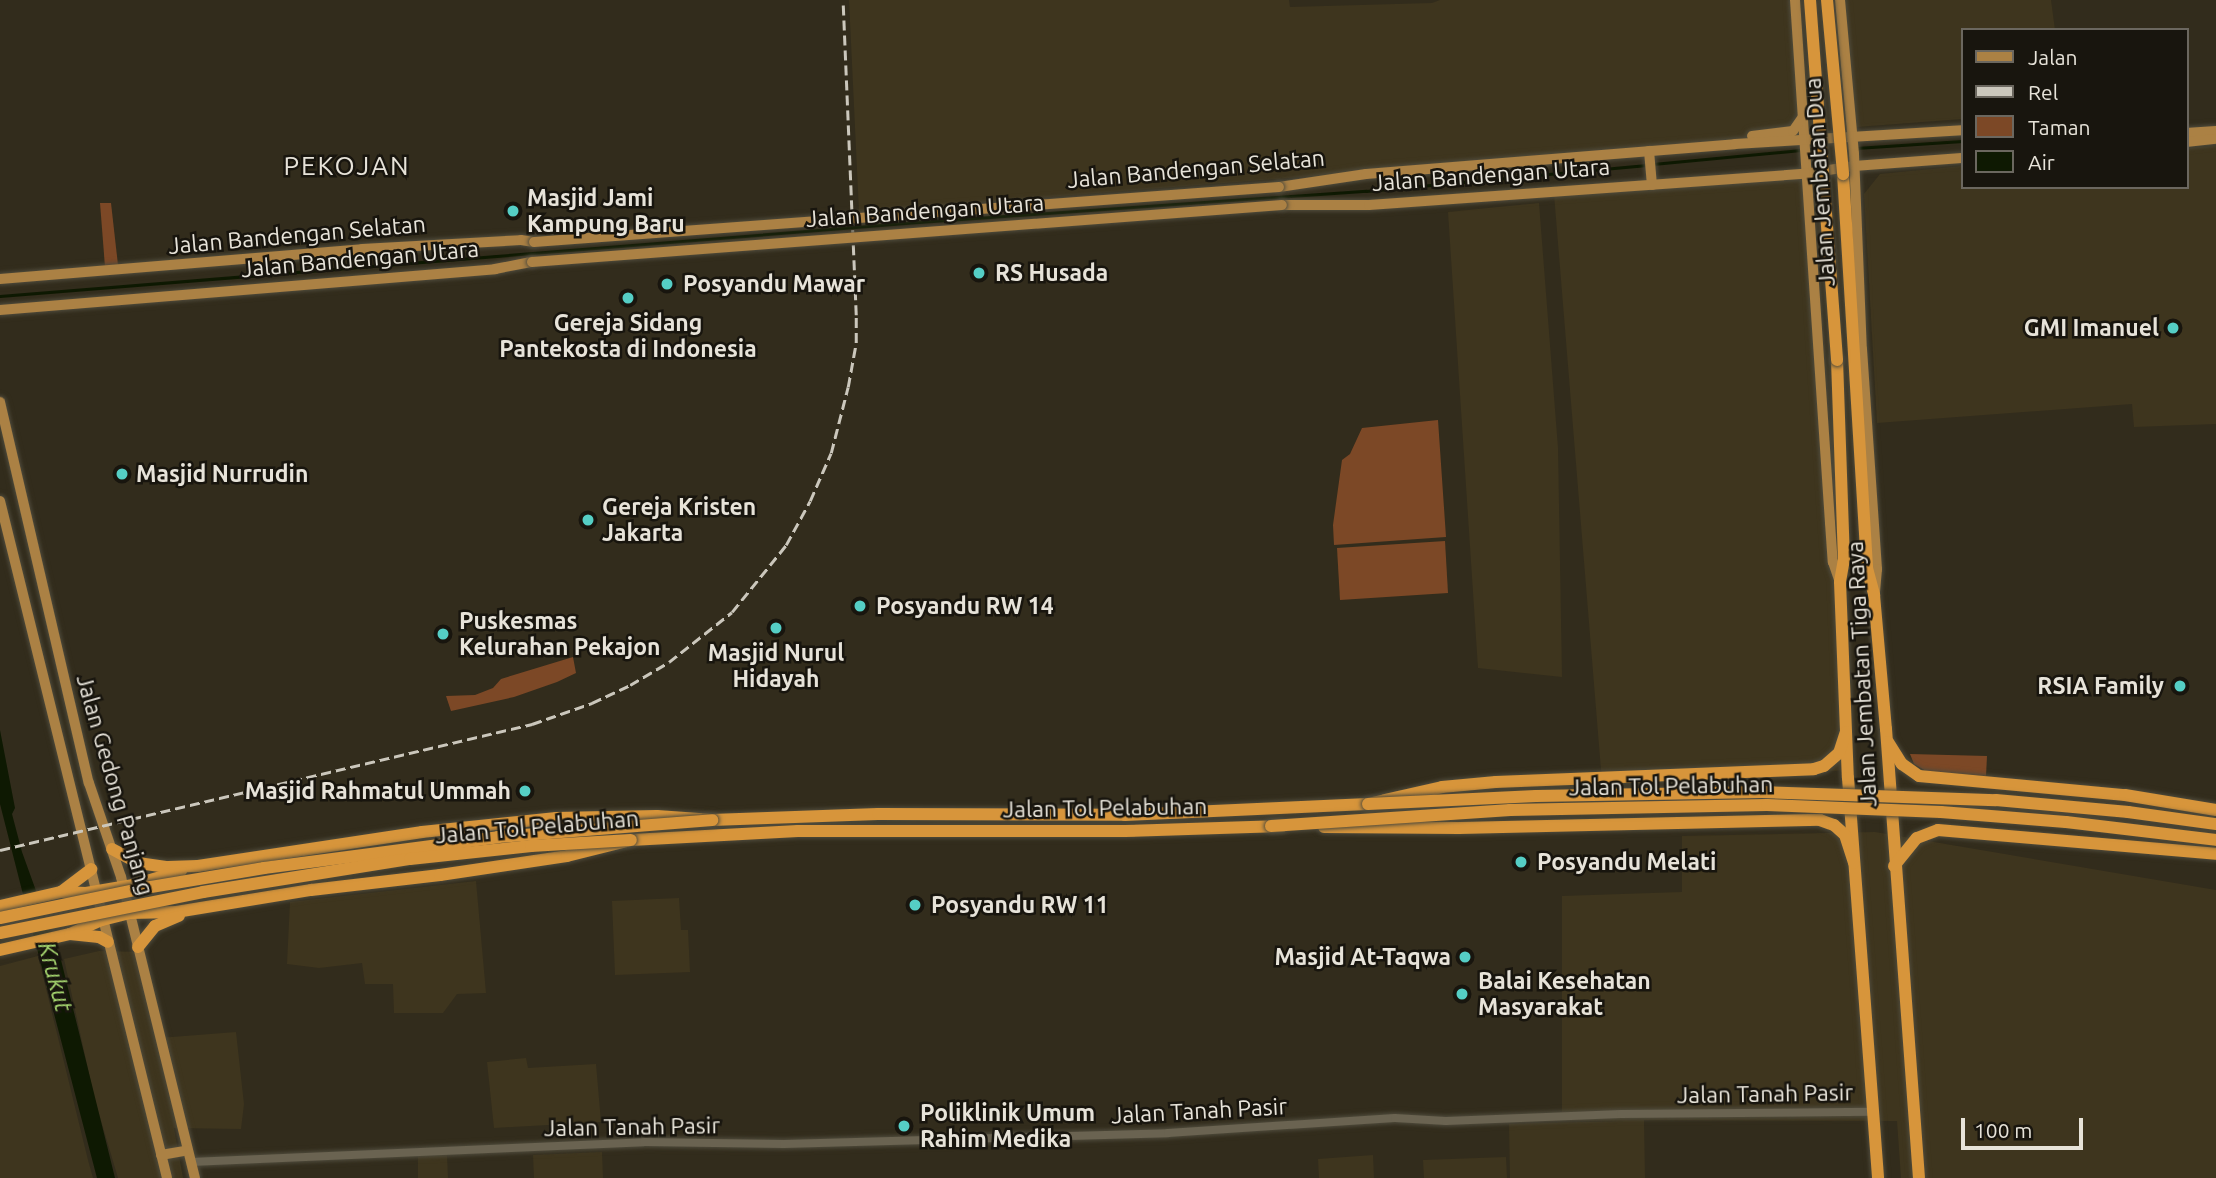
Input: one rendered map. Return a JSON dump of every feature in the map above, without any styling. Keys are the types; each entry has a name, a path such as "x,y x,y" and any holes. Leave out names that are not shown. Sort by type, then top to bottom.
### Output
{"highway":[{"name":"Jalan Jembatan Dua","path":"1810,0 1837,360 1844,559 1840,582"},
{"name":"Jalan Jembatan Dua","path":"1827,0 1843,174 1867,568 1874,595"},
{"name":"Jalan Jembatan Tiga Raya","path":"1840,582 1854,863 1878,1178"},
{"name":"Jalan Jembatan Tiga Raya","path":"1874,595 1919,1178"},
{"path":"1368,804 1442,787 1496,782 1814,769 1824,766 1839,753 1846,732"},
{"path":"1887,739 1902,764 1919,776 2125,795 2216,810"},
{"name":"Jalan Tol Pelabuhan","path":"0,918 145,888 277,866 498,837 712,820 878,814 1125,814 1675,791 1996,800 2128,811 2216,824"},
{"name":"Jalan Tol Pelabuhan","path":"0,933 191,894 410,859 531,846 798,831 1112,831 1271,826 1510,810 1766,805 1941,812 2066,822 2216,840"},
{"path":"0,906 59,892 123,887 218,862 422,832 556,818 657,816 712,820"},
{"path":"1271,826 1506,827 1820,820 1834,825 1845,835 1854,863"},
{"path":"1894,866 1917,838 1938,830 2216,854"},
{"path":"0,950 68,935 102,920 130,913 199,908 311,890 440,875 567,856 631,840"},
{"path":"112,849 138,863 168,867 198,866"},
{"path":"59,892 90,869"},
{"path":"138,947 155,926 199,908"},
{"path":"68,935 99,937 108,943"}],"main road":[{"name":"Jalan Jembatan Tiga Raya","path":"1795,0 1833,562 1840,582"},
{"name":"Jalan Jembatan Tiga Raya","path":"1840,0 1854,166 1862,349 1877,569 1874,595"},
{"path":"1745,144 1749,136 1793,131 1802,118"},
{"name":"Jalan Bandengan Selatan","path":"0,279 375,248 521,240 534,242 1279,187 1337,177 1650,160 1745,144 1804,144 1960,130"},
{"path":"2188,133 2216,131"},
{"path":"2188,142 2216,139"},
{"name":"Jalan Bandengan Utara","path":"0,310 495,269 532,262 1282,205 1369,205 1652,185 1806,169 1960,158"},
{"path":"1650,160 1652,185"},
{"name":"Jalan Gedong Panjang","path":"0,402 89,783 130,913 195,1178"},
{"name":"Jalan Gedong Panjang","path":"0,502 167,1178"},
{"path":"35,645 54,642"},
{"path":"161,1155 188,1150"}],"street":[{"name":"Jalan Tanah Pasir","path":"191,1162 644,1142 784,1144 1168,1133 1321,1125 1395,1118 1446,1122 1621,1114 1872,1112"}],"shaded area":[{"path":"849,0 1289,0 1290,7 1432,3 1440,0 1794,0 1804,137 859,212"},
{"path":"1835,0 2051,0 2055,28 1960,28 1960,119 1844,128"},
{"path":"2216,146 2216,424 2134,427 2132,404 1877,423 1864,194 1880,174 1960,166 1960,189 2188,189 2188,148"},
{"path":"1806,175 1851,770 1602,782 1554,194"},
{"path":"1539,203 1558,448 1562,677 1478,668 1448,212"},
{"path":"1875,832 2216,890 2216,1178 1901,1178 1897,1121 1644,1120 1645,1178 1510,1178 1509,1124 1624,1121 1562,1120 1562,896 1682,892 1682,836"},
{"path":"476,881 486,993 457,994 443,1013 394,1013 393,984 365,984 362,963 319,968 287,964 290,902"},
{"path":"679,898 681,930 688,930 690,972 615,975 612,901"},
{"path":"99,951 142,952 159,1038 236,1032 244,1104 241,1129 174,1128 183,1178 118,1178 94,1097 64,959"},
{"path":"38,956 93,1178 0,1178 0,966"},
{"path":"526,1058 528,1068 596,1064 601,1122 494,1128 487,1062"},
{"path":"602,1152 603,1178 534,1178 533,1155"},
{"path":"447,1155 448,1178 418,1178 418,1156"},
{"path":"1373,1155 1374,1178 1319,1178 1318,1159"},
{"path":"1506,1157 1507,1178 1424,1178 1423,1160"}],"green space":[{"path":"100,203 111,203 118,265 105,267"},
{"path":"1438,420 1446,537 1334,545 1333,525 1342,460 1350,454 1362,428"},
{"path":"1445,541 1448,593 1340,600 1337,548"},
{"path":"573,657 576,673 557,682 514,697 451,711 446,696 475,695 493,688 501,679"},
{"path":"1910,754 1987,756 1986,776 1926,771 1914,764"}],"water":[{"name":"Krukut","path":"0,730 15,808 12,814 22,852 61,960 115,1178 97,1178 29,918 0,804"}],"waterway":[{"path":"1856,148 1960,141"},
{"path":"1653,164 1800,150"},
{"path":"0,296 905,223 1366,191 1647,165"}],"railway":[{"path":"0,850 532,724 592,703 630,685 669,662 732,612 786,545 810,501 831,453 856,343 843,0"}],"place":[{"name":"Masjid Jami Kampung Baru","path":"513,211"},
{"name":"RS Husada","path":"979,273"},
{"name":"Posyandu Mawar","path":"667,284"},
{"name":"Gereja Sidang Pantekosta di Indonesia","path":"628,298"},
{"name":"GMI Imanuel","path":"2173,328"},
{"name":"Masjid Nurrudin","path":"122,474"},
{"name":"Gereja Kristen Jakarta","path":"588,520"},
{"name":"Posyandu RW 14","path":"860,606"},
{"name":"Masjid Nurul Hidayah","path":"776,628"},
{"name":"Puskesmas Kelurahan Pekajon","path":"443,634"},
{"name":"RSIA Family","path":"2180,686"},
{"name":"Masjid Rahmatul Ummah","path":"525,791"},
{"name":"Posyandu Melati","path":"1521,862"},
{"name":"Posyandu RW 11","path":"915,905"},
{"name":"Masjid At-Taqwa","path":"1465,957"},
{"name":"Balai Kesehatan Masyarakat","path":"1462,994"},
{"name":"Poliklinik Umum Rahim Medika","path":"904,1126"}],"district":[{"name":"PEKOJAN","path":"347,166"}]}
